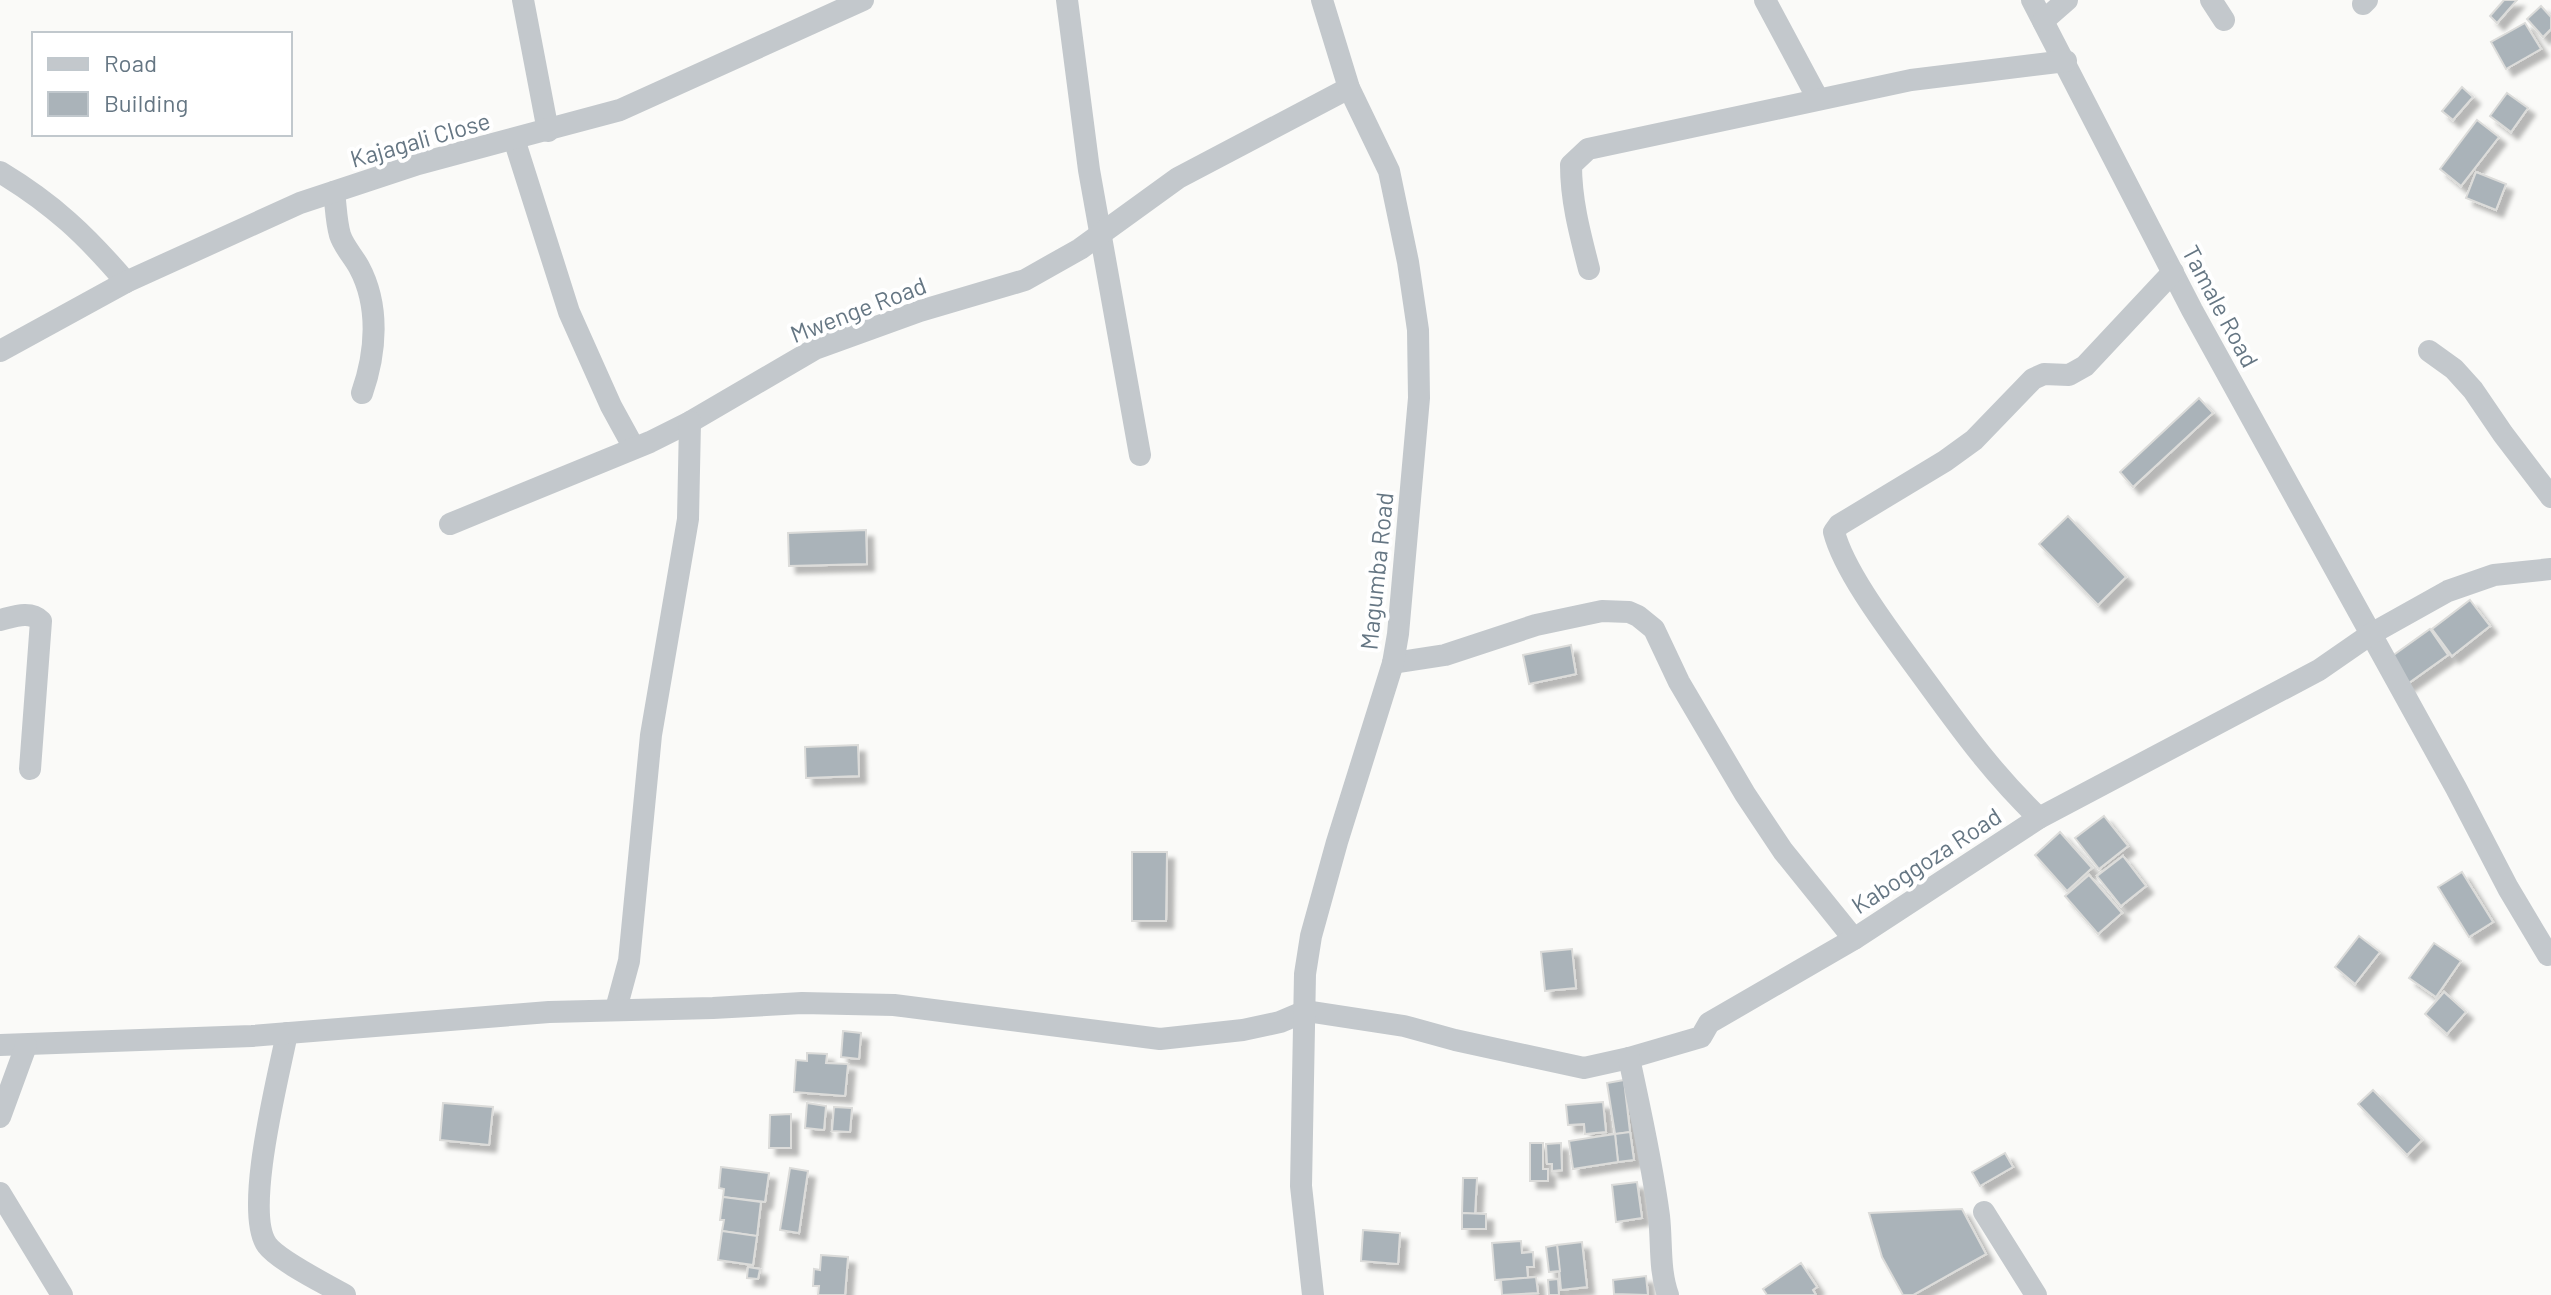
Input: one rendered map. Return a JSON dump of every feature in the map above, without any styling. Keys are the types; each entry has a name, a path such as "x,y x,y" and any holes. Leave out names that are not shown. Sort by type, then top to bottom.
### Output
{"street":[{"path":"523,0 548,131"},
{"name":"Kajagali Close","path":"0,351 126,282 300,203 418,164 620,110 863,0"},
{"path":"1067,0 1089,170 1140,455"},
{"name":"Magumba Road","path":"1313,1295 1301,1186 1305,974 1311,936 1337,842 1393,663 1419,398 1418,330 1389,171 1349,88 1322,0"},
{"path":"1765,0 1818,99"},
{"name":"Tamale Road","path":"2032,0 2173,272 2508,888 2548,955"},
{"path":"2043,21 2067,0"},
{"path":"2211,0 2224,20"},
{"path":"1589,269 1571,182 1571,165 1588,149 1911,80 2066,61"},
{"name":"Mwenge Road","path":"450,524 690,422 815,349 920,311 1025,280 1102,234 1178,178 1349,88"},
{"path":"514,139 569,312 611,406 634,448"},
{"path":"0,172 45,200 74,225 126,282"},
{"path":"334,192 340,235 359,267 370,297 374,328 369,374 362,393"},
{"path":"2039,818 1984,761 1882,621 1834,532 1839,525 1974,440 2033,379 2044,374 2069,375 2085,366 2173,272"},
{"path":"2429,351 2454,369 2473,390 2551,497"},
{"path":"616,1009 629,961 651,735 688,519 690,422"},
{"name":"Kaboggoza Road","path":"1306,1011 1404,1026 1584,1068 1701,1037 1709,1023 1854,939 2039,818 2319,670 2371,634 2448,591 2494,575 2551,569"},
{"path":"1393,663 1445,655 1536,625 1602,611 1629,612 1638,616 1654,629 1679,682 1745,794 1783,851 1854,939"},
{"path":"0,620 26,615 37,616 41,621 30,769"},
{"path":"0,1045 287,1033 616,1009 802,1003 894,1005 1160,1039 1243,1030 1280,1022 1306,1011"},
{"path":"287,1033 264,1147 258,1212 266,1245 345,1295"},
{"path":"0,1117 26,1046"},
{"path":"1629,1058 1648,1147 1668,1295"},
{"path":"0,1193 62,1295"},
{"path":"1984,1212 2036,1295"}],"building":[{"path":"2504,0 2517,0 2497,23 2490,16"},
{"path":"2541,6 2551,17 2551,29 2543,37 2527,19"},
{"path":"2525,23 2541,49 2506,69 2491,42"},
{"path":"2462,87 2473,97 2453,120 2442,111"},
{"path":"2507,93 2528,108 2511,132 2490,116"},
{"path":"2477,120 2499,137 2461,186 2440,169"},
{"path":"2476,172 2506,184 2496,210 2466,198"},
{"path":"2199,398 2213,413 2133,487 2120,472"},
{"path":"2068,516 2126,577 2098,605 2039,544"},
{"path":"866,530 867,564 789,566 788,533"},
{"path":"2470,600 2490,626 2452,656 2432,629"},
{"path":"2430,629 2448,655 2406,685 2388,659"},
{"path":"1571,645 1576,674 1529,684 1523,655"},
{"path":"858,745 859,776 806,778 805,747"},
{"path":"2104,816 2128,846 2099,869 2075,838"},
{"path":"2060,832 2092,868 2067,891 2035,855"},
{"path":"1132,852 1167,852 1166,921 1132,921"},
{"path":"2123,856 2146,886 2121,906 2097,876"},
{"path":"2462,872 2493,922 2469,937 2438,887"},
{"path":"2089,875 2122,913 2098,934 2065,896"},
{"path":"2359,936 2380,952 2355,984 2335,967"},
{"path":"2434,943 2461,961 2436,997 2409,978"},
{"path":"1572,949 1576,988 1545,991 1541,952"},
{"path":"2444,992 2466,1012 2447,1034 2425,1014"},
{"path":"843,1031 861,1033 859,1059 841,1057"},
{"path":"807,1053 827,1054 826,1063 848,1064 845,1096 794,1092 796,1060 807,1061"},
{"path":"1624,1080 1630,1132 1615,1134 1607,1083"},
{"path":"2373,1090 2422,1140 2407,1155 2358,1104"},
{"path":"1603,1102 1606,1132 1585,1134 1584,1124 1568,1125 1566,1105"},
{"path":"443,1103 493,1107 489,1145 440,1140"},
{"path":"807,1103 826,1106 824,1130 805,1128"},
{"path":"834,1107 852,1108 850,1132 832,1131"},
{"path":"791,1114 791,1148 769,1148 770,1115"},
{"path":"1630,1132 1634,1160 1618,1162 1615,1134"},
{"path":"1615,1134 1618,1162 1573,1169 1569,1141"},
{"path":"1530,1143 1543,1143 1543,1169 1548,1169 1548,1181 1530,1181"},
{"path":"1561,1143 1562,1170 1552,1171 1552,1164 1547,1164 1546,1144"},
{"path":"2005,1153 2013,1167 1980,1186 1972,1172"},
{"path":"721,1167 769,1173 765,1202 723,1197 724,1189 719,1188"},
{"path":"790,1168 808,1171 799,1233 780,1230"},
{"path":"1463,1178 1477,1178 1475,1214 1462,1213"},
{"path":"1637,1182 1642,1218 1616,1222 1612,1185"},
{"path":"723,1197 761,1202 757,1236 722,1231"},
{"path":"1962,1209 1986,1254 1913,1295 1903,1295 1882,1257 1869,1213"},
{"path":"1462,1213 1486,1214 1486,1229 1462,1229"},
{"path":"1363,1230 1400,1233 1398,1264 1361,1261"},
{"path":"722,1231 757,1236 753,1265 718,1260"},
{"path":"1521,1241 1522,1253 1533,1252 1534,1267 1527,1267 1528,1278 1495,1280 1492,1243"},
{"path":"1582,1242 1587,1287 1561,1290 1557,1245"},
{"path":"1557,1245 1560,1271 1549,1272 1546,1247"},
{"path":"821,1255 848,1257 845,1295 818,1295 819,1286 813,1286 814,1269 820,1270"},
{"path":"1801,1263 1817,1287 1813,1290 1816,1295 1767,1295 1763,1289"},
{"path":"748,1267 760,1269 758,1279 747,1278"},
{"path":"1646,1276 1648,1295 1614,1294 1613,1280"},
{"path":"1536,1277 1538,1293 1502,1295 1501,1280"},
{"path":"1558,1279 1559,1295 1549,1295 1548,1280"}]}
